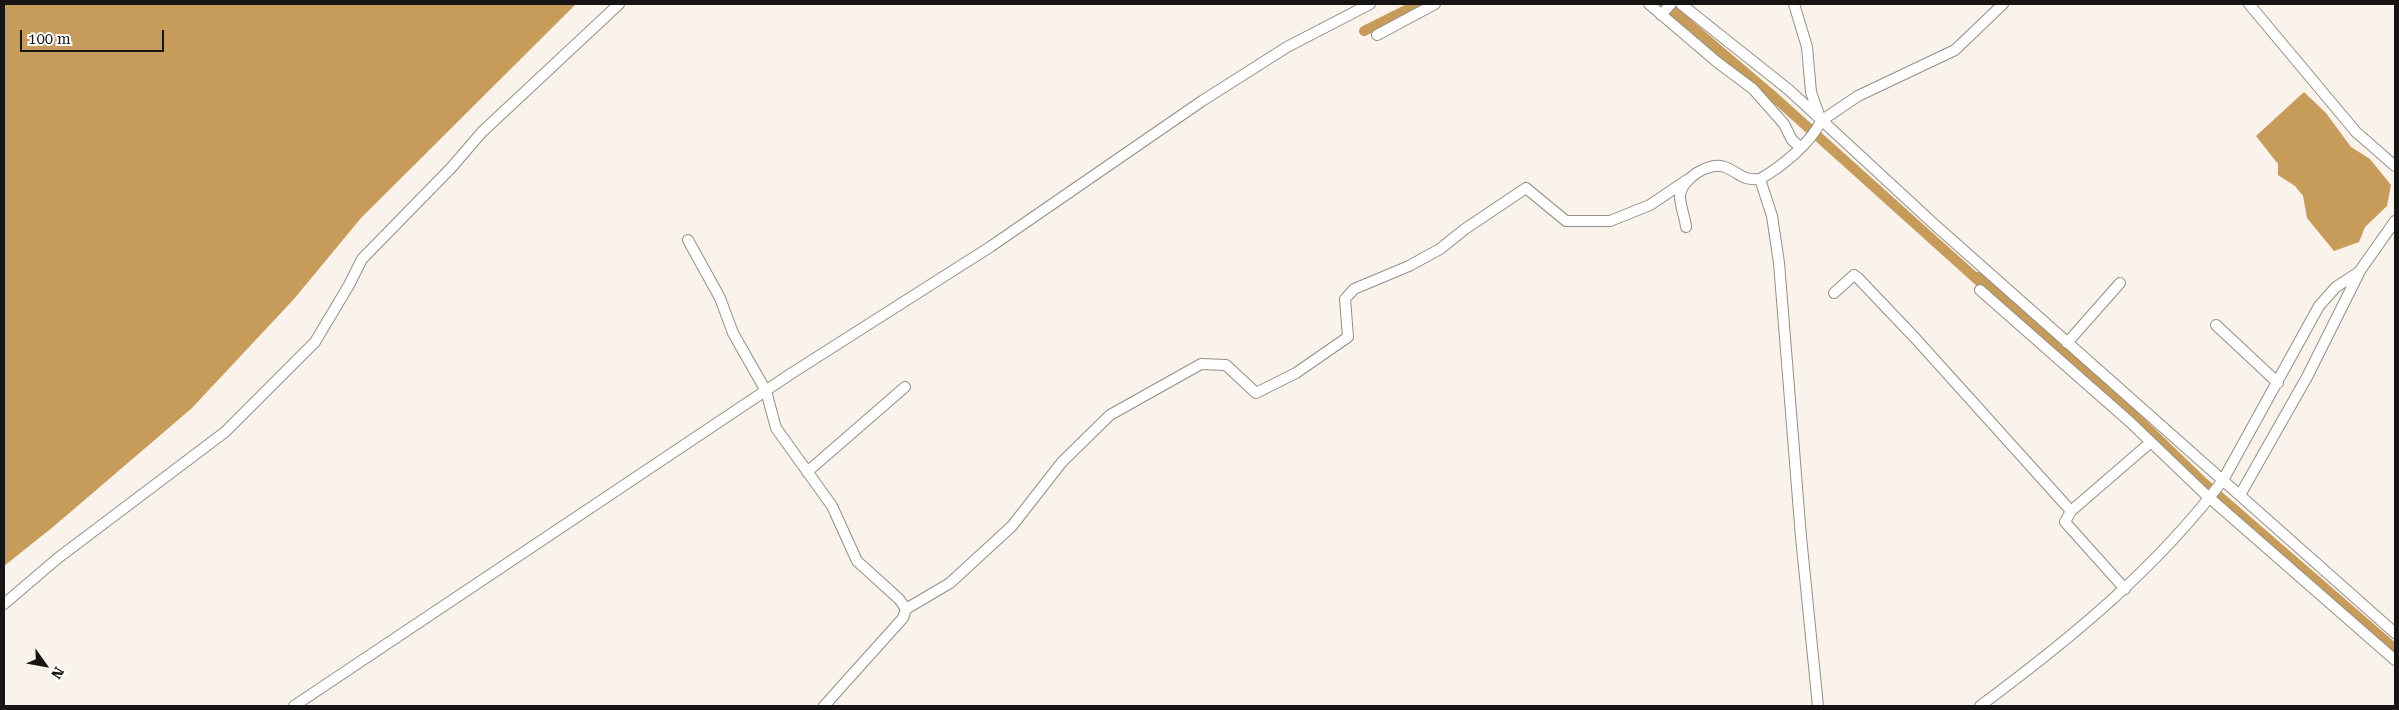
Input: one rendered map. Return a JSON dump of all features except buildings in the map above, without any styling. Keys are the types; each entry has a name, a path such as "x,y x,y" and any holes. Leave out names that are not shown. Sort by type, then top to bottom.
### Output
{"street":[{"path":"4,604 65,553 225,432 315,342 362,259 451,168 482,132 619,4"},
{"path":"294,706 766,391 990,247 1202,101 1287,47 1370,4"},
{"path":"1377,35 1435,4"},
{"path":"1649,4 1670,8 1789,90 1820,124 2395,633"},
{"path":"1794,4 1807,47 1811,92 1820,124"},
{"path":"824,706 904,618 906,609 950,583 1012,526 1062,462 1110,415 1201,364 1226,365 1256,393 1296,373 1348,337 1344,299 1354,289 1408,266 1440,249 1465,229 1526,188 1566,221 1610,221 1650,205 1707,168 1723,166 1748,180 1760,180 1778,169 1820,124 1858,96 1955,50 2003,4"},
{"path":"2249,4 2356,132 2395,166"},
{"path":"1670,8 1717,62 1753,89 1784,124 1792,140 1803,144"},
{"path":"1686,227 1680,196 1687,180"},
{"path":"1760,180 1772,216 1779,263 1801,537 1818,706"},
{"path":"2240,495 2307,377 2359,272 2395,222"},
{"path":"688,240 720,298 733,333 766,391 776,428 832,506 856,561 899,599 906,609"},
{"path":"1980,706 2041,660 2125,589 2209,497 2223,480 2320,306 2336,287 2359,272"},
{"path":"1834,292 1854,276 1858,278 1916,338 2071,511"},
{"path":"2067,343 2120,283"},
{"path":"1980,290 2151,442 2209,497 2395,660"},
{"path":"2216,324 2278,383"},
{"path":"807,472 905,387"},
{"path":"2125,589 2065,522 2071,511 2151,442"}],"shaded area":[{"path":"4,4 576,4 361,218 294,299 192,408 53,527 4,566"},
{"path":"2304,92 2326,113 2351,147 2370,159 2391,185 2387,206 2365,227 2359,242 2334,251 2307,218 2303,196 2295,186 2278,175 2278,164 2256,136"}],"waterway":[{"path":"1364,31 1418,4"},
{"path":"1665,4 1773,96 1981,283"},
{"path":"1978,277 2121,403 2204,483 2395,649"}]}
